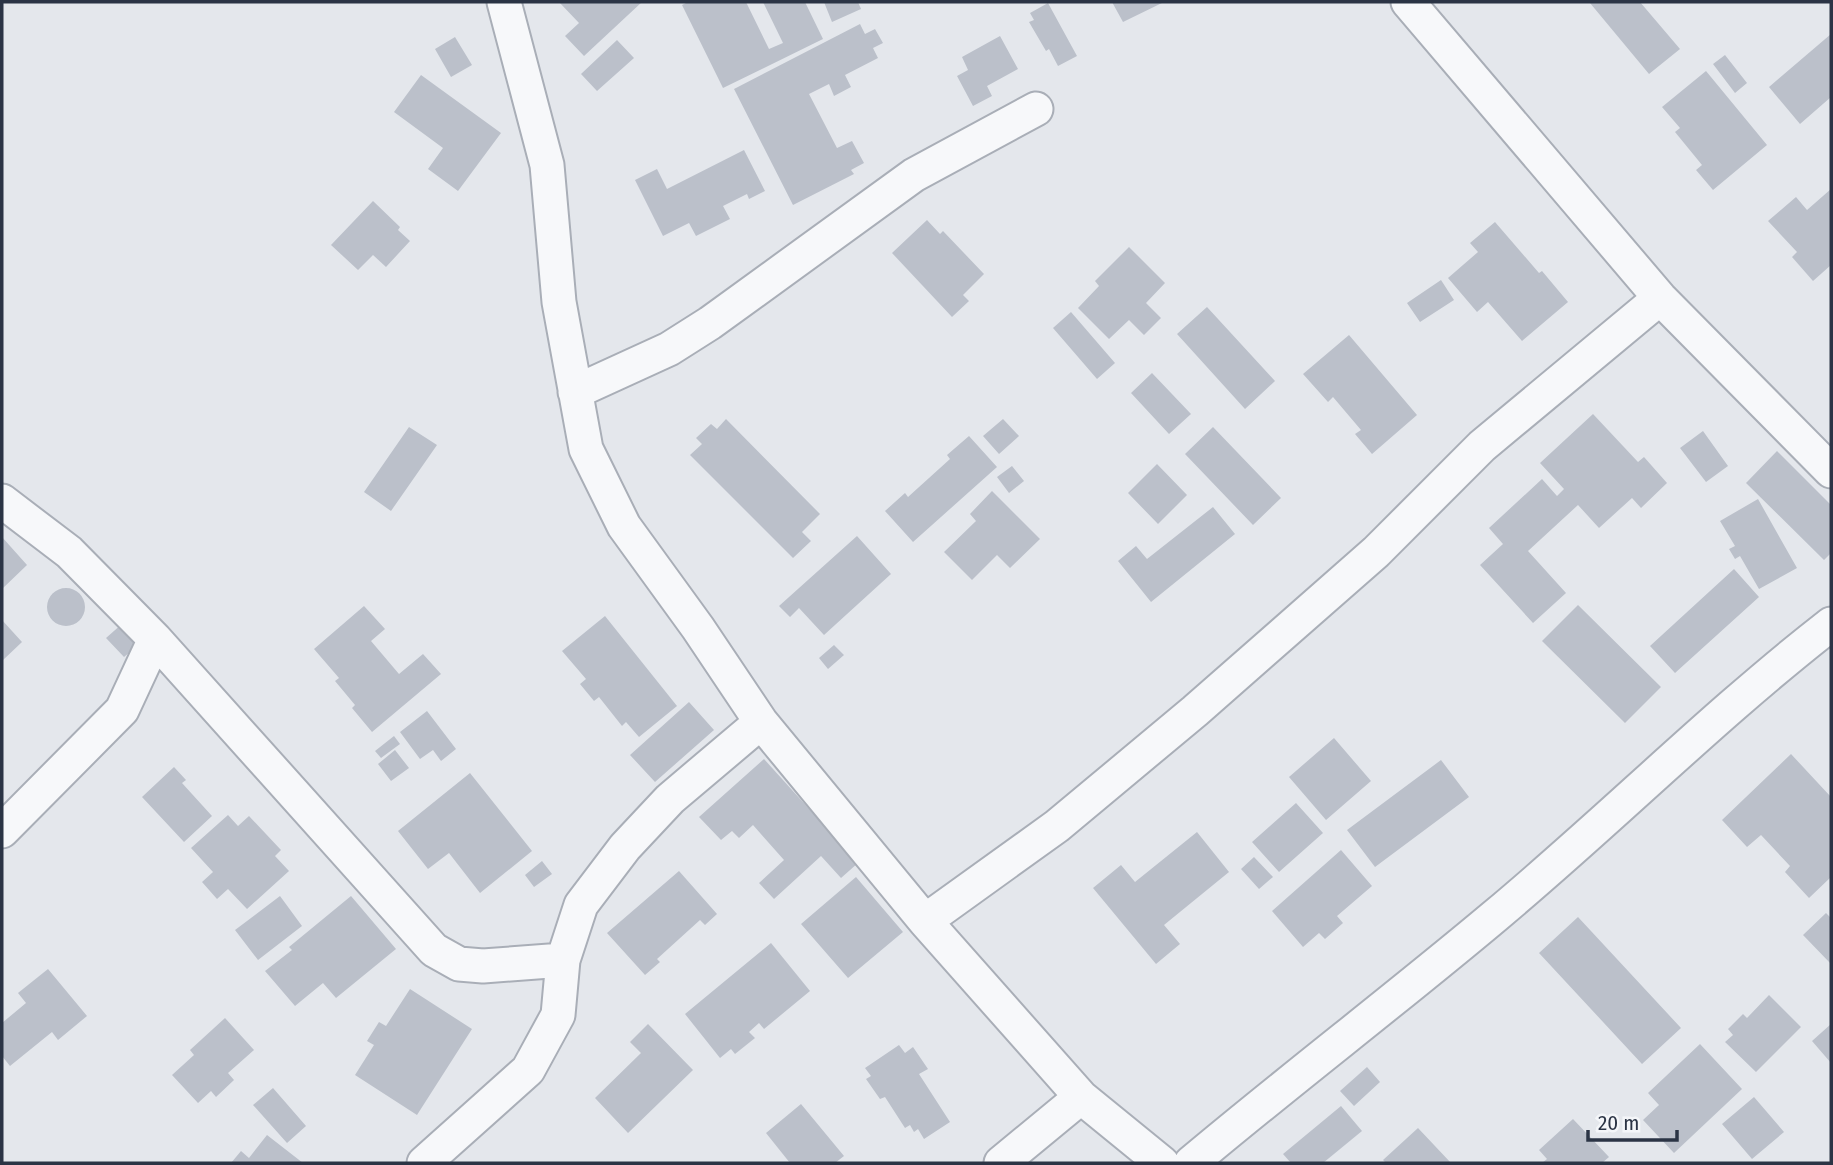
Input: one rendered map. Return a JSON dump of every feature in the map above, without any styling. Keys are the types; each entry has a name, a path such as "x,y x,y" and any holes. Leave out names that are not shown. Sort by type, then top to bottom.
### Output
{"street":[{"path":"504,2 547,165 559,302 586,449 624,526 698,628 761,722 925,921 1081,1097 1162,1163"},
{"path":"1413,4 1660,298 1831,471"},
{"path":"575,392 669,349 710,324 914,175 1036,109"},
{"path":"925,921 1058,826 1184,720 1376,552 1482,446 1660,298"},
{"path":"2,501 69,552 155,639 434,950 459,964 483,966 563,960"},
{"path":"1191,1163 1496,916 1619,809 1708,725 1831,624"},
{"path":"2,831 122,710 155,639"},
{"path":"424,1163 528,1070 558,1015 563,960 580,905 625,847 670,799 761,722"},
{"path":"1001,1163 1081,1097"}],"building":[{"path":"559,2 642,2 584,56 565,36 579,23"},
{"path":"688,2 746,2 769,49 783,43 763,2 805,2 823,39 723,88 682,5"},
{"path":"824,2 858,2 861,9 832,22"},
{"path":"1112,2 1164,2 1123,22"},
{"path":"1640,2 1680,49 1649,74 1590,3"},
{"path":"1048,3 1077,56 1058,66 1029,22 1034,20 1030,13"},
{"path":"860,24 865,34 875,29 883,43 873,48 878,58 845,75 851,87 834,96 829,84 809,94 837,148 852,141 864,163 851,170 854,174 793,205 734,89"},
{"path":"1831,34 1831,97 1800,124 1769,87"},
{"path":"1000,36 1018,69 987,86 992,96 973,106 957,76 968,70 962,57"},
{"path":"455,37 472,65 451,77 435,49"},
{"path":"617,40 634,58 597,91 581,74"},
{"path":"1725,55 1747,83 1735,93 1713,64"},
{"path":"1706,71 1767,145 1713,190 1696,170 1702,165 1675,132 1680,128 1662,107"},
{"path":"421,75 501,133 458,191 428,169 443,148 394,112"},
{"path":"744,150 765,191 749,199 747,194 723,206 730,219 696,236 689,223 663,236 635,180 657,169 667,189"},
{"path":"1831,189 1831,265 1813,281 1792,257 1797,252 1768,221 1796,197 1807,210"},
{"path":"373,201 400,227 398,230 410,241 386,267 373,255 358,270 331,245"},
{"path":"927,220 940,234 943,231 984,274 963,295 969,301 952,317 892,253"},
{"path":"1495,222 1568,302 1522,341 1488,302 1477,312 1448,278 1478,252 1470,243"},
{"path":"1129,247 1165,283 1146,303 1161,318 1144,335 1129,320 1109,339 1078,308 1099,286 1095,281"},
{"path":"1441,280 1454,300 1420,322 1407,303"},
{"path":"1207,307 1275,381 1245,409 1177,334"},
{"path":"1071,312 1115,363 1097,379 1053,328"},
{"path":"1349,335 1417,415 1372,454 1355,434 1361,430 1333,397 1328,402 1303,374"},
{"path":"1152,373 1191,414 1169,434 1131,393"},
{"path":"1593,414 1638,462 1644,457 1667,483 1641,508 1632,498 1599,528 1578,505 1528,551 1566,593 1533,623 1480,565 1503,544 1489,528 1542,479 1557,496 1564,489 1540,463"},
{"path":"726,419 820,514 802,532 811,541 793,558 690,455 702,444 696,438 711,424 717,429"},
{"path":"1003,419 1019,436 999,454 983,436"},
{"path":"409,427 437,445 391,511 364,492"},
{"path":"1213,427 1281,498 1253,525 1185,454"},
{"path":"1703,431 1728,466 1706,482 1680,448"},
{"path":"969,436 997,467 913,542 885,511 905,493 908,497 950,459 947,455"},
{"path":"1777,451 1831,505 1831,553 1824,560 1746,483"},
{"path":"1157,464 1187,495 1158,524 1128,493"},
{"path":"1012,466 1024,481 1009,493 997,477"},
{"path":"992,491 1040,539 1010,568 997,555 972,580 944,552 976,521 970,514"},
{"path":"1758,499 1797,568 1759,589 1740,556 1735,559 1729,549 1735,546 1720,521"},
{"path":"1213,507 1235,534 1151,602 1118,561 1136,546 1147,559"},
{"path":"857,536 891,574 824,635 799,608 790,617 779,606"},
{"path":"2,537 27,565 2,589"},
{"path":"1734,569 1759,597 1675,673 1650,646"},
{"path":"66,588 79,594 85,607 79,620 66,626 53,620 47,607 53,594"},
{"path":"1578,605 1661,687 1625,723 1542,641"},
{"path":"364,606 385,629 371,641 399,674 423,654 441,674 372,732 335,681 339,678 314,649"},
{"path":"605,616 677,706 639,737 626,722 622,726 599,697 594,701 580,684 586,679 562,651"},
{"path":"2,620 22,642 2,661"},
{"path":"123,623 141,643 124,657 106,638"},
{"path":"834,645 844,655 828,669 819,658"},
{"path":"689,702 714,730 655,782 630,755"},
{"path":"427,711 456,749 441,761 433,750 420,759 400,732"},
{"path":"394,736 400,744 381,758 375,751"},
{"path":"1334,738 1371,781 1326,820 1289,777"},
{"path":"395,750 409,768 391,781 378,764"},
{"path":"1791,754 1831,797 1831,877 1809,898 1785,872 1790,866 1761,835 1747,847 1722,820"},
{"path":"764,759 858,863 841,878 821,856 774,899 759,883 784,860 753,825 739,838 732,831 721,840 699,817"},
{"path":"1441,760 1469,797 1375,867 1347,830"},
{"path":"174,767 186,780 182,783 212,816 184,842 142,797"},
{"path":"470,773 532,851 480,893 449,853 428,869 398,831"},
{"path":"1296,803 1323,833 1279,872 1252,842"},
{"path":"228,815 238,826 249,816 281,850 275,856 289,871 247,909 228,889 217,899 202,882 213,872 191,848"},
{"path":"1197,832 1229,872 1164,925 1180,944 1156,964 1093,888 1121,865 1135,882"},
{"path":"1341,850 1372,886 1337,916 1343,923 1325,939 1319,933 1303,947 1272,911"},
{"path":"1254,857 1273,877 1259,889 1241,869"},
{"path":"542,861 552,874 534,887 525,875"},
{"path":"679,871 717,914 705,925 700,920 657,959 660,962 645,975 607,933"},
{"path":"856,877 903,932 848,978 801,924"},
{"path":"280,896 302,926 258,960 235,930"},
{"path":"351,896 396,949 336,998 323,983 295,1006 265,971 292,950 289,947"},
{"path":"1826,913 1831,918 1831,964 1803,935"},
{"path":"1578,917 1681,1028 1642,1064 1539,953"},
{"path":"771,943 810,991 764,1029 759,1023 749,1032 755,1038 735,1054 731,1049 720,1058 685,1014"},
{"path":"48,969 87,1016 58,1040 52,1032 10,1066 2,1056 2,1023 26,1003 18,993"},
{"path":"410,989 472,1029 417,1115 355,1075 374,1045 367,1041 379,1022 386,1026"},
{"path":"1769,995 1801,1027 1756,1072 1725,1042 1733,1035 1728,1029 1743,1014 1747,1018"},
{"path":"225,1018 254,1050 228,1073 234,1080 216,1097 211,1091 198,1103 172,1075 194,1055 190,1050"},
{"path":"648,1024 693,1070 628,1133 595,1098 641,1053 630,1042"},
{"path":"1831,1024 1831,1063 1812,1041"},
{"path":"1700,1044 1742,1089 1674,1153 1643,1120 1659,1105 1648,1093"},
{"path":"899,1045 905,1053 913,1047 928,1069 919,1074 950,1122 924,1139 918,1129 914,1132 910,1125 905,1128 885,1097 880,1099 866,1079 871,1076 865,1068"},
{"path":"1367,1067 1380,1082 1354,1106 1340,1091"},
{"path":"273,1088 306,1126 287,1143 253,1105"},
{"path":"1754,1097 1784,1132 1752,1159 1722,1124"},
{"path":"801,1104 844,1156 835,1163 790,1163 766,1133"},
{"path":"1341,1106 1362,1131 1323,1163 1291,1163 1283,1154"},
{"path":"1573,1119 1609,1157 1602,1163 1542,1163 1547,1159 1539,1150"},
{"path":"1418,1128 1451,1163 1386,1163 1383,1160"},
{"path":"267,1135 303,1163 231,1163 241,1151 249,1158"}]}
